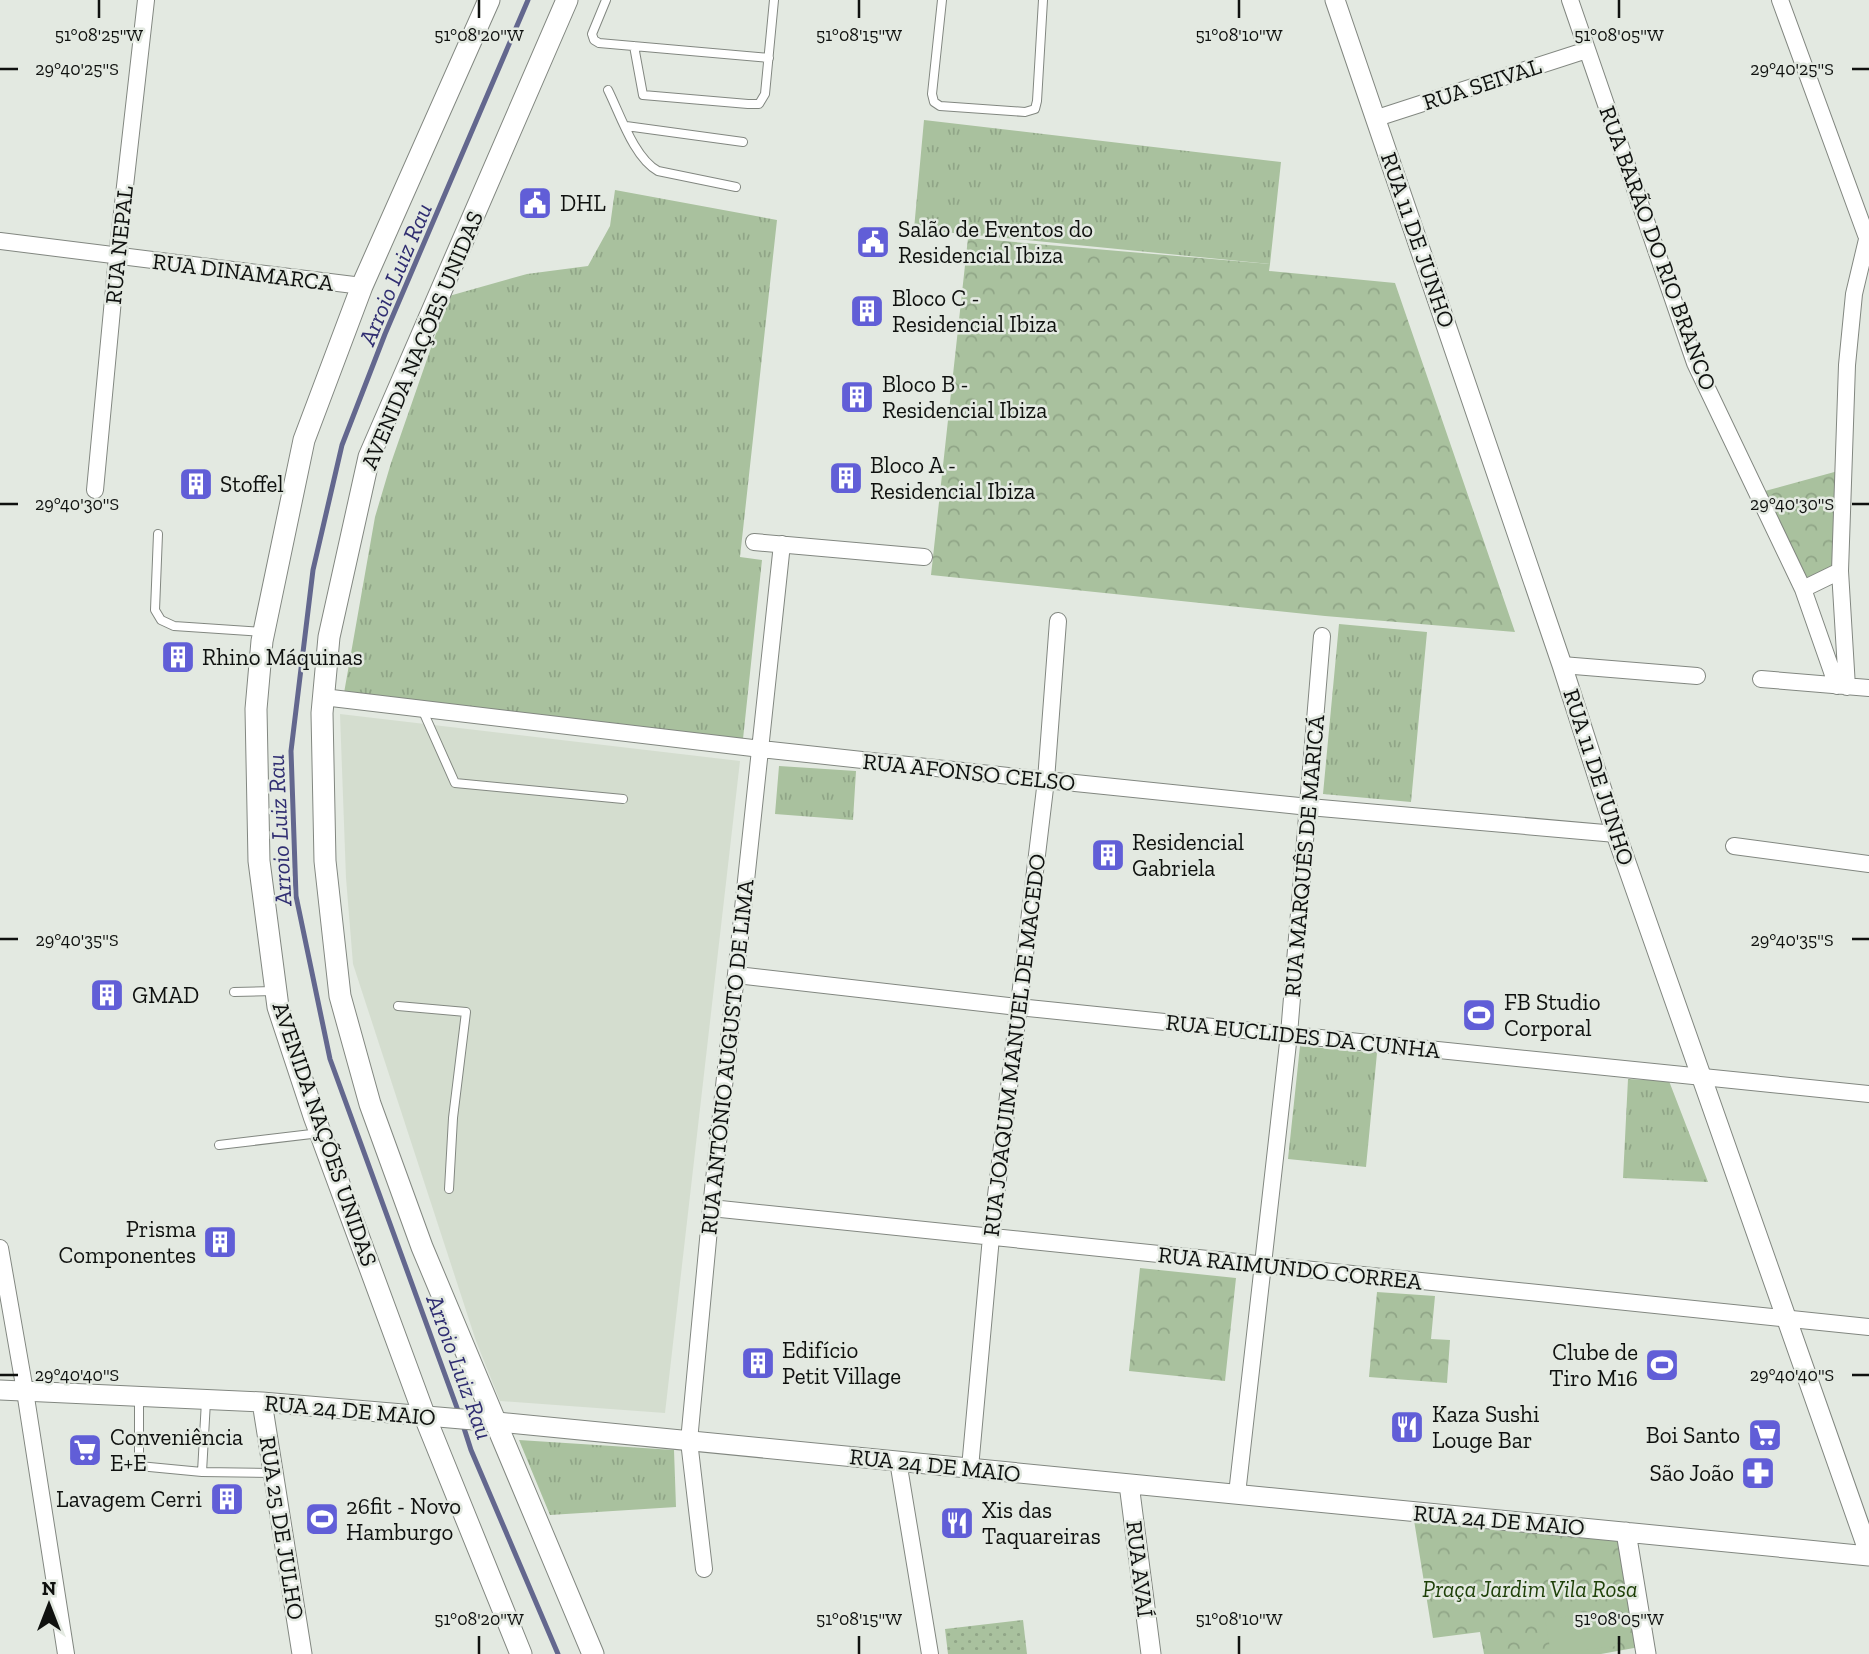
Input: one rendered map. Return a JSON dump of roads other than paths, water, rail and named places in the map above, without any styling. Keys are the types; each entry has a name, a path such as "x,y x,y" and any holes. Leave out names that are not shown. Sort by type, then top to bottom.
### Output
{"main road":[{"name":"AVENIDA NAÇÕES UNIDAS","path":"489,0 362,286 304,440 264,632 256,709 259,861 278,1007 320,1133 425,1417 521,1654"},
{"name":"AVENIDA NAÇÕES UNIDAS","path":"567,0 369,457 329,637 321,713 325,861 340,996 370,1104 410,1215 593,1654"}],"street":[{"name":"RUA NEPAL","path":"95,491 117,257 146,0"},
{"name":"RUA 11 DE JUNHO","path":"1335,0 1562,665 1616,834 1869,1554"},
{"name":"RUA BARÃO DO RIO BRANCO","path":"1570,0 1695,363 1803,589 1842,686"},
{"path":"1780,0 1868,233 1862,293 1847,365 1840,571 1842,686"},
{"name":"RUA SEIVAL","path":"1377,118 1587,50"},
{"name":"RUA DINAMARCA","path":"0,241 362,286"},
{"path":"754,541 924,556"},
{"name":"RUA ANTÔNIO AUGUSTO DE LIMA","path":"704,1569 689,1441 711,1208 782,544"},
{"path":"1803,589 1840,571"},
{"name":"RUA JOAQUIM MANUEL DE MACEDO","path":"970,1468 991,1237 1045,780 1058,621"},
{"name":"RUA MARQUÊS DE MARICÁ","path":"1237,1494 1289,1034 1322,636"},
{"path":"1562,665 1697,676"},
{"path":"1761,679 1869,688"},
{"name":"RUA AFONSO CELSO","path":"323,697 1045,780 1616,834"},
{"path":"1734,846 1869,864"},
{"name":"RUA EUCLIDES DA CUNHA","path":"737,975 1018,1007 1869,1094"},
{"name":"RUA RAIMUNDO CORREA","path":"711,1208 1869,1327"},
{"path":"0,1248 26,1391 66,1654"},
{"name":"RUA 24 DE MAIO","path":"0,1390 262,1402 498,1422 1274,1499 1869,1554"},
{"name":"RUA 25 DE JULHO","path":"262,1402 302,1654"},
{"path":"898,1461 930,1654"},
{"name":"RUA AVAÍ","path":"1129,1484 1151,1654"},
{"path":"1626,1532 1646,1654"}],"lane":[{"path":"606,0 592,36 599,43 769,58"},
{"path":"634,47 643,95 711,102 759,103 765,94 774,0"},
{"path":"942,0 932,94 934,102 940,106 1025,112 1035,108 1037,101 1043,0"},
{"path":"608,90 640,155 649,166 657,171 736,187"},
{"path":"626,126 743,142"},
{"path":"158,534 155,610 161,620 174,626 264,632"},
{"path":"422,709 455,783 623,799"},
{"path":"234,992 276,990"},
{"path":"398,1006 466,1012 453,1118 449,1189"},
{"path":"219,1145 320,1133"},
{"path":"139,1396 139,1466 202,1472 273,1473"},
{"path":"202,1472 206,1399"}],"waterway":[{"name":"Arroio Luiz Rau","path":"460,1416 330,1059 296,896 291,751 313,570 342,445 385,334 528,0"},
{"name":"Arroio Luiz Rau","path":"463,1425 471,1450 558,1654"}],"place":[{"name":"DHL","path":"535,203"},
{"name":"Salão de Eventos do Residencial Ibiza","path":"873,242"},
{"name":"Bloco C - Residencial Ibiza","path":"867,311"},
{"name":"Bloco B - Residencial Ibiza","path":"857,397"},
{"name":"Bloco A - Residencial Ibiza","path":"846,478"},
{"name":"Stoffel","path":"196,484"},
{"name":"Rhino Máquinas","path":"178,657"},
{"name":"Residencial Gabriela","path":"1108,855"},
{"name":"GMAD","path":"107,995"},
{"name":"FB Studio Corporal","path":"1479,1015"},
{"name":"Prisma Componentes","path":"220,1242"},
{"name":"Edifício Petit Village","path":"758,1363"},
{"name":"Clube de Tiro M16","path":"1662,1365"},
{"name":"Kaza Sushi Louge Bar","path":"1407,1427"},
{"name":"Boi Santo","path":"1765,1435"},
{"name":"Conveniência E+E","path":"85,1450"},
{"name":"São João","path":"1758,1473"},
{"name":"Lavagem Cerri","path":"227,1499"},
{"name":"26fit - Novo Hamburgo","path":"322,1519"},
{"name":"Xis das Taquareiras","path":"957,1523"}],"park label":[{"name":"Praça Jardim Vila Rosa","path":"1530,1589"}]}
